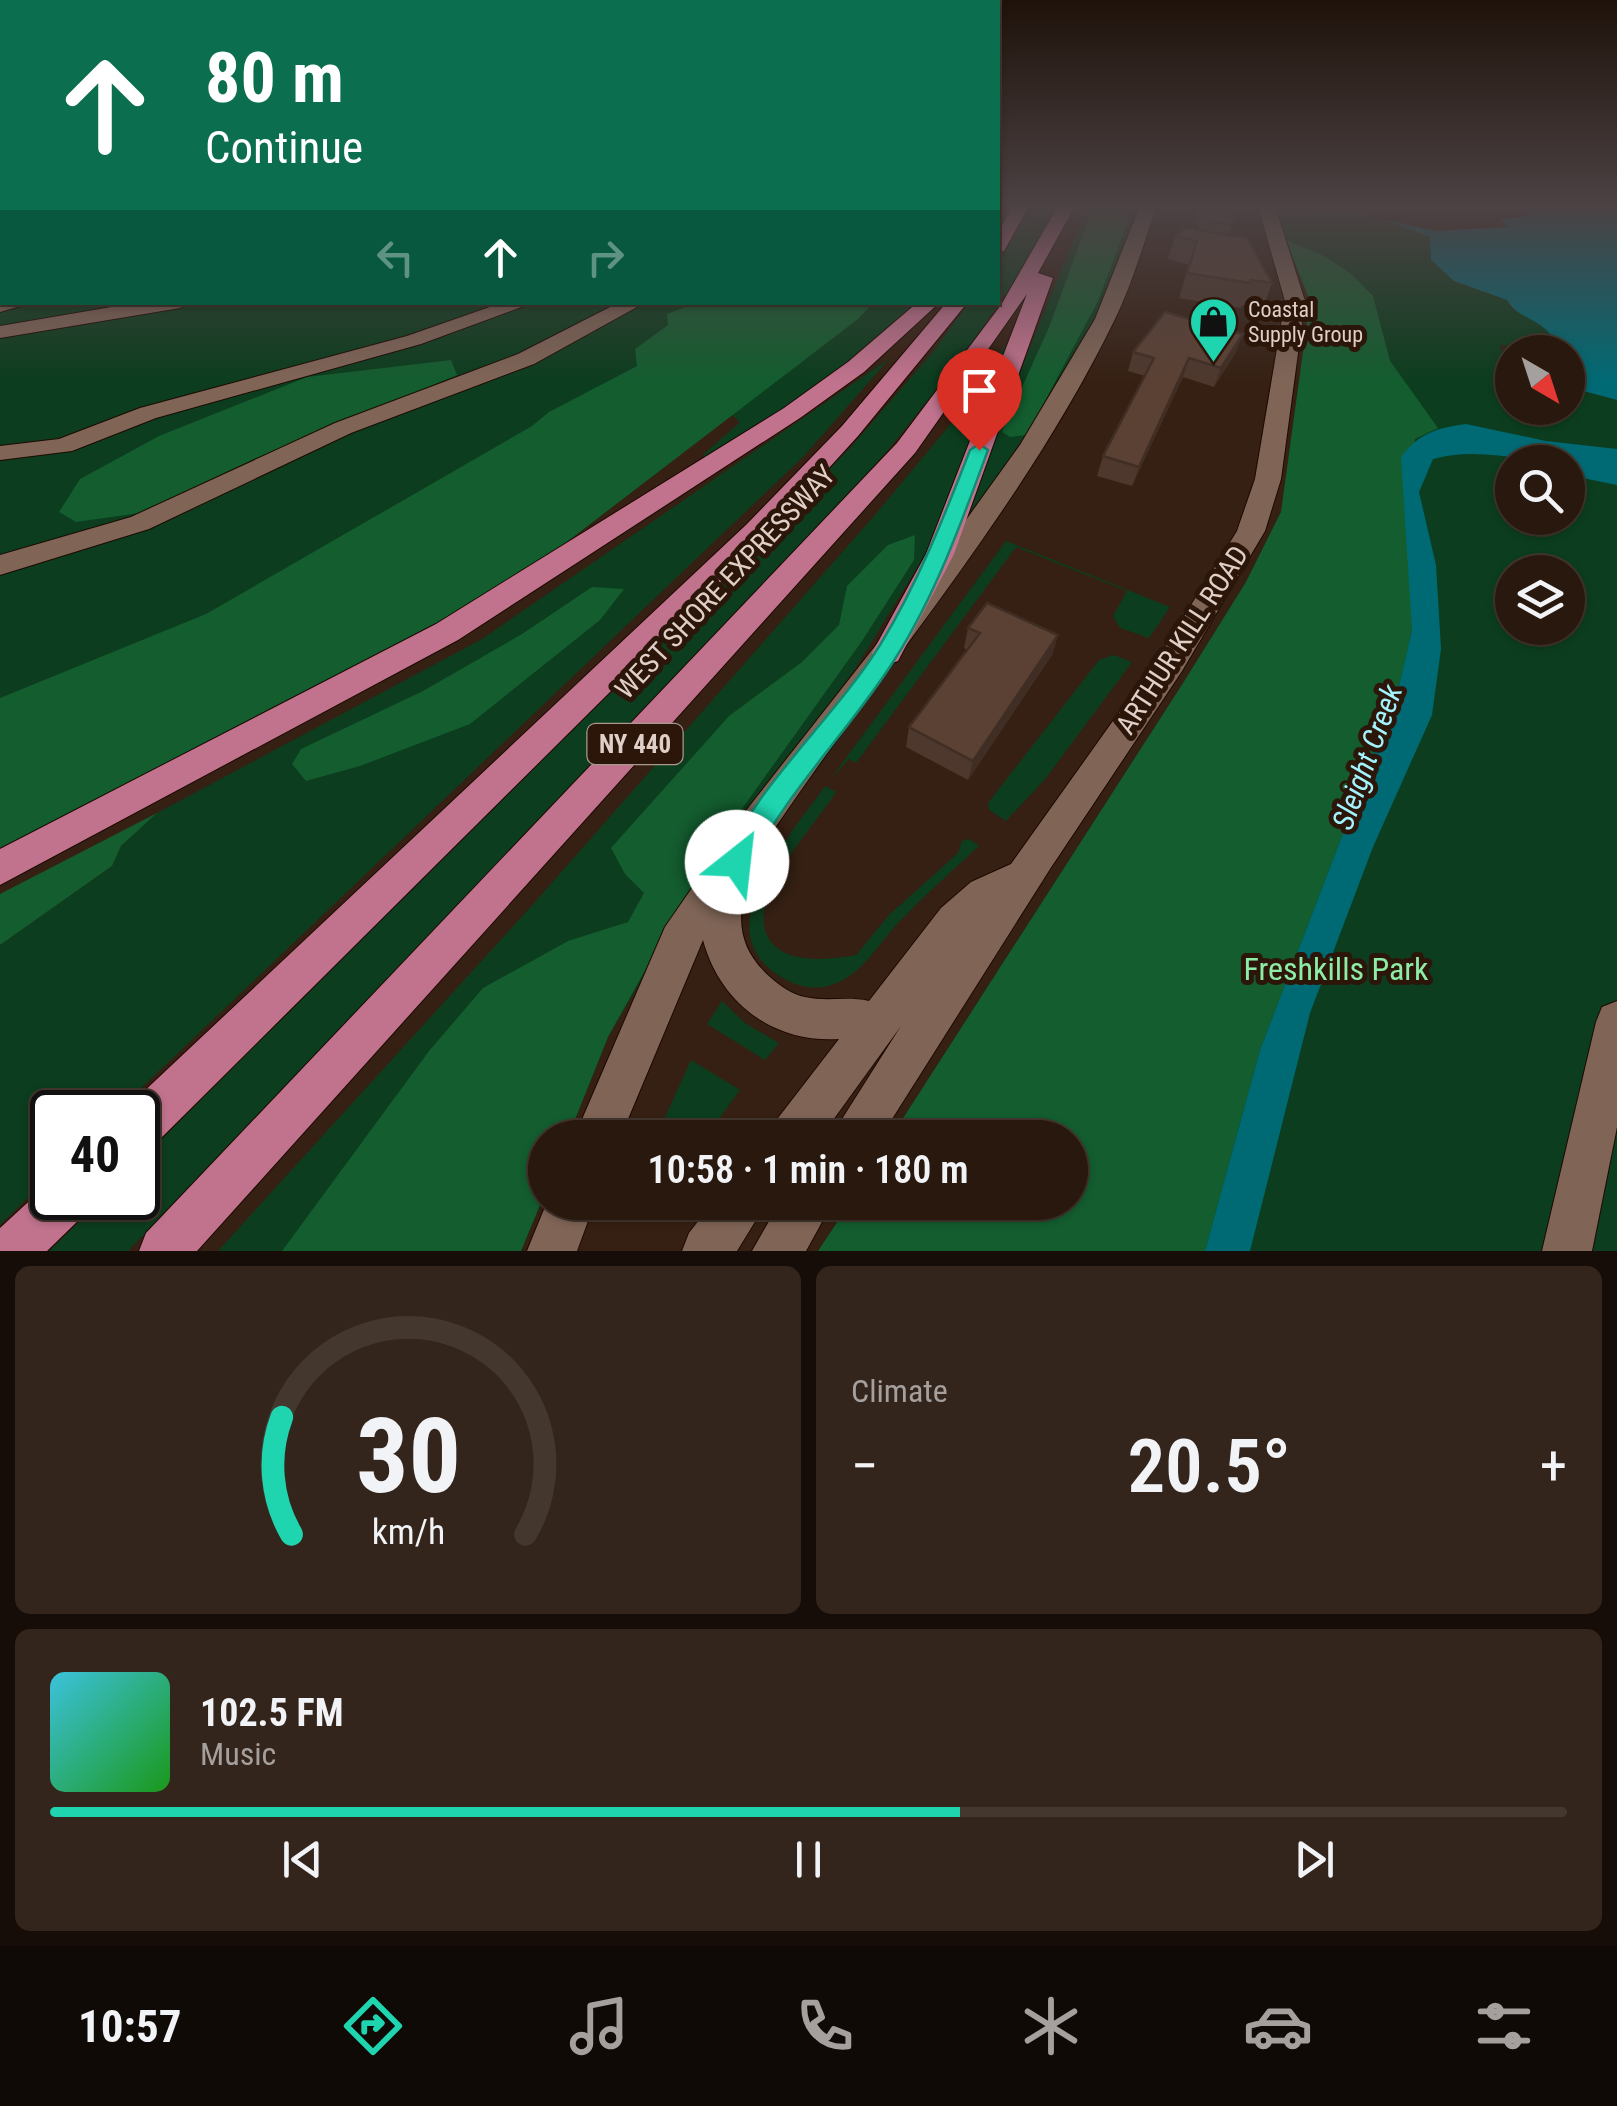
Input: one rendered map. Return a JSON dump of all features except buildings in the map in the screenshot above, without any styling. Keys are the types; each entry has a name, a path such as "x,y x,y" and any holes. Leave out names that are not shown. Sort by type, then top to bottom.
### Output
{"highway":[{"name":"WEST SHORE EXPRESSWAY","path":"164,1251 906,448 1010,307 1035,264"},
{"path":"887,653 940,554 1047,264"},
{"path":"0,868 447,632 792,413 856,367 927,305"},
{"name":"WEST SHORE EXPRESSWAY","path":"160,1108 757,530 850,431 955,305"},
{"path":"12,1251 44,1220"}],"street":[{"path":"604,1120 679,941 754,828 887,653 1031,446 1112,306 1128,264"},
{"name":"ARTHUR KILL ROAD","path":"865,1120 1171,663 1251,531 1268,478 1296,301 1284,264"},
{"path":"0,332 162,305"},
{"path":"0,453 62,446 148,413 414,340 516,305"},
{"path":"0,564 140,523 343,428 526,359 630,305"},
{"path":"754,828 720,897 723,949 752,993 803,1018 848,1018 877,1024"},
{"name":"ARTHUR KILL ROAD","path":"805,1120 955,921 985,895 1025,876"},
{"path":"1567,1251 1617,1022"},
{"path":"552,1251 564,1220"},
{"path":"707,1251 730,1220"},
{"path":"776,1251 798,1220"}],"green space":[{"path":"1000,264 1024,264 1017,278 1000,302"},
{"path":"1063,264 1118,264 1089,339 971,517 963,514"},
{"path":"1072,264 1112,264 1098,301 1027,435 1010,437 1002,432 1050,325"},
{"name":"Freshkills Park","path":"1296,264 1436,264 1454,281 1507,300 1511,308 1547,326 1552,335 1495,335 1495,425 1585,425 1585,392 1617,400 1617,1251 818,1251 839,1220 1088,1220 1088,1120 902,1120 1185,680 1246,582 1281,512 1310,301"},
{"path":"1296,264 1337,264 1373,296 1390,361 1438,428 1415,439 1412,630 1398,690 1260,1050 1205,1251 818,1251 839,1220 1088,1220 1088,1120 902,1120 1185,680 1246,582 1281,512 1310,301"},
{"path":"0,305 920,305 863,354 703,466 704,454 740,422 732,415 517,580 0,854"},
{"path":"690,305 871,305 858,319 517,580 384,657 0,854 0,698 206,614 532,426 549,412 637,366 635,349 668,325 667,314"},
{"path":"968,305 998,305 889,449 766,585 160,1218 160,1141 850,448 932,353"},
{"path":"1021,322 926,553 855,669 711,861 608,1037 575,1120 528,1120 528,1220 534,1220 521,1251 218,1251 535,902 954,420"},
{"path":"890,358 804,456 139,1090 30,1090 30,1196 0,1225 0,945 112,866 121,846 157,813 482,639"},
{"path":"451,360 457,375 263,455 140,513 76,522 59,512 80,479 159,436 307,377"},
{"path":"915,535 914,560 862,641 709,855 608,1037 575,1120 528,1120 528,1220 534,1220 521,1251 282,1251 429,1051 483,988 568,941 628,922 644,893 625,874 611,848 729,716 802,662 839,625 847,586 888,545"},
{"path":"1006,541 1170,607 1149,638 1120,628 1113,616 1127,591 1016,547 856,763 849,759 829,781"},
{"path":"592,587 624,589 600,620 470,724 360,766 306,781 292,764 301,749 423,691 522,634"},
{"path":"1114,655 1132,662 1046,778 1006,821 989,810 988,803 1099,660"},
{"path":"825,786 836,792 780,871 764,915 767,934 788,954 817,959 856,955 889,915 958,853 962,841 969,839 979,846 910,910 856,971 837,983 814,988 778,975 757,955 750,932 752,906 762,880"},
{"path":"157,813 121,846 112,866 0,945 0,894"},
{"path":"722,1001 745,1023 779,1043 765,1060 707,1024"},
{"path":"691,1060 740,1090 718,1120 664,1120"},
{"path":"81,1220 158,1220 128,1251 49,1251"}],"water":[{"path":"1436,264 1617,264 1617,400 1585,392 1585,335 1551,335 1507,300 1454,281"},
{"path":"1466,424 1582,445 1495,445 1495,455 1433,459 1419,492 1436,565 1441,649 1432,715 1373,847 1310,1013 1250,1251 1205,1251 1260,1050 1398,690 1412,630 1401,457 1415,442 1446,427"},
{"path":"1585,445 1617,449 1617,485 1585,478"}],"place":[{"name":"Coastal Supply Group","path":"1213,364"}],"route":[{"path":"737,862 754,828 887,653 940,554 979,450"}],"water label":[{"name":"Sleight Creek","path":"1367,757"}]}
